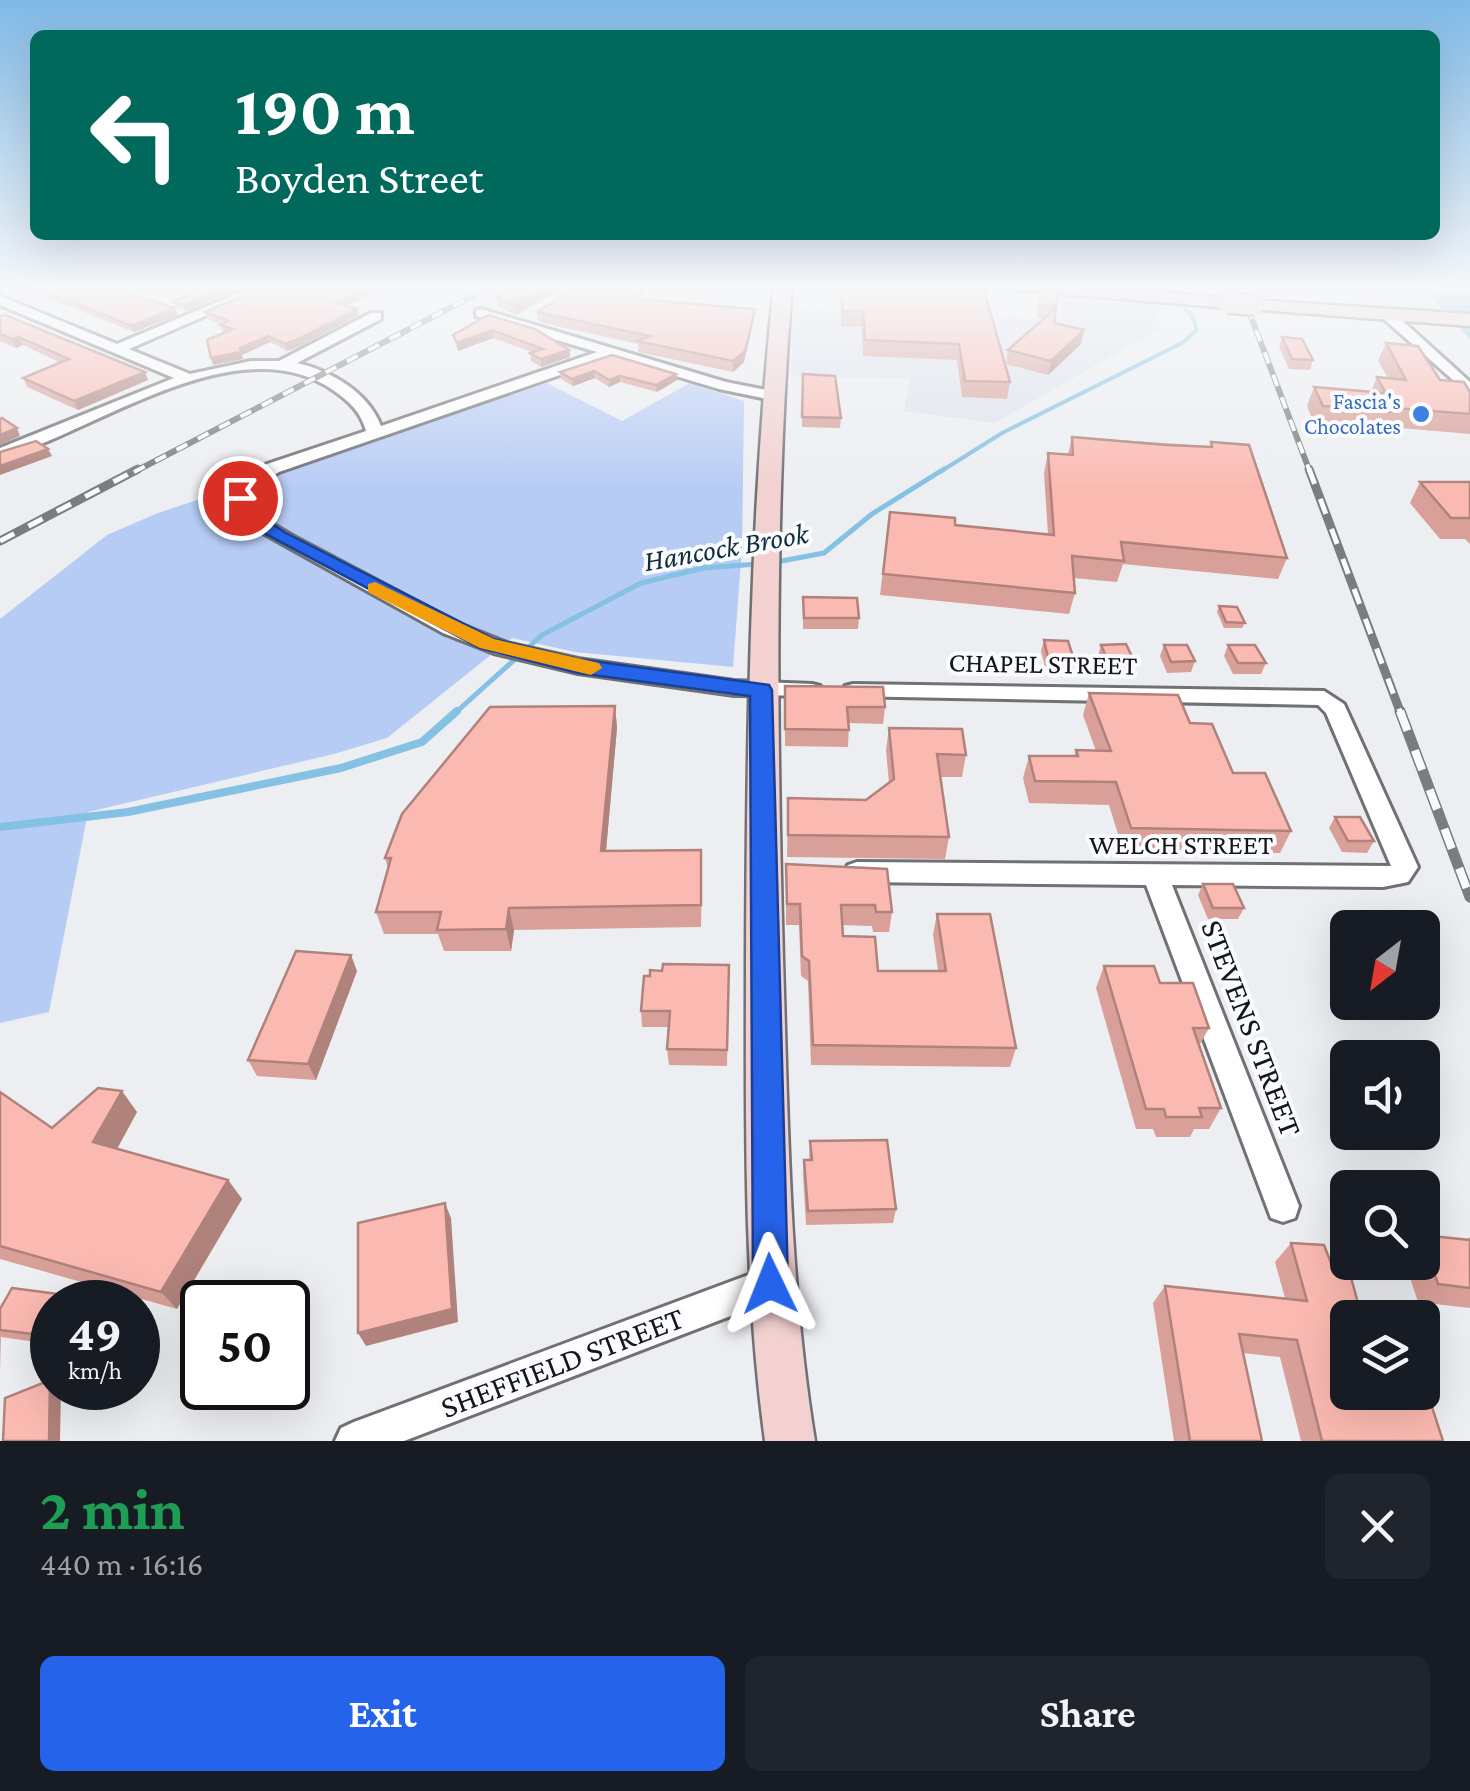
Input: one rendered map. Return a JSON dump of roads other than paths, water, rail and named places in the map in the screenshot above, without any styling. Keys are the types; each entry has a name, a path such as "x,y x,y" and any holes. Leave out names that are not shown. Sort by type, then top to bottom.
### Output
{"main road":[{"path":"776,352 761,690 773,871 770,1284 790,1441"}],"street":[{"path":"129,352 189,379"},
{"path":"282,365 306,352"},
{"path":"0,454 189,379 238,368 282,365 311,372 342,389 371,416 375,434 611,352"},
{"path":"613,352 724,386 772,395"},
{"path":"1429,352 1470,390"},
{"name":"CHAPEL STREET","path":"375,434 258,475 241,494 242,508 251,519 291,543 436,621 501,648 540,659 761,690 1324,698"},
{"name":"WELCH STREET","path":"839,872 1384,877 1403,873 1404,863 1336,709 1324,698"},
{"name":"STEVENS STREET","path":"1155,874 1283,1206"},
{"name":"SHEFFIELD STREET","path":"354,1441 770,1284"}],"waterway":[{"name":"Hancock Brook","path":"940,472 1002,433 1164,352"},
{"name":"Hancock Brook","path":"771,563 824,553 872,514 944,469"},
{"name":"Hancock Brook","path":"454,714 542,635 641,583 704,568 758,564"},
{"name":"Hancock Brook","path":"0,827 128,812 341,768 422,742 457,711"}],"railway":[{"path":"134,472 365,352"},
{"path":"1265,352 1310,472"},
{"path":"0,541 138,469"},
{"path":"1309,469 1401,714"},
{"path":"1400,711 1470,897"}],"place":[{"name":"Fascia's Chocolates","path":"1421,414"}]}
